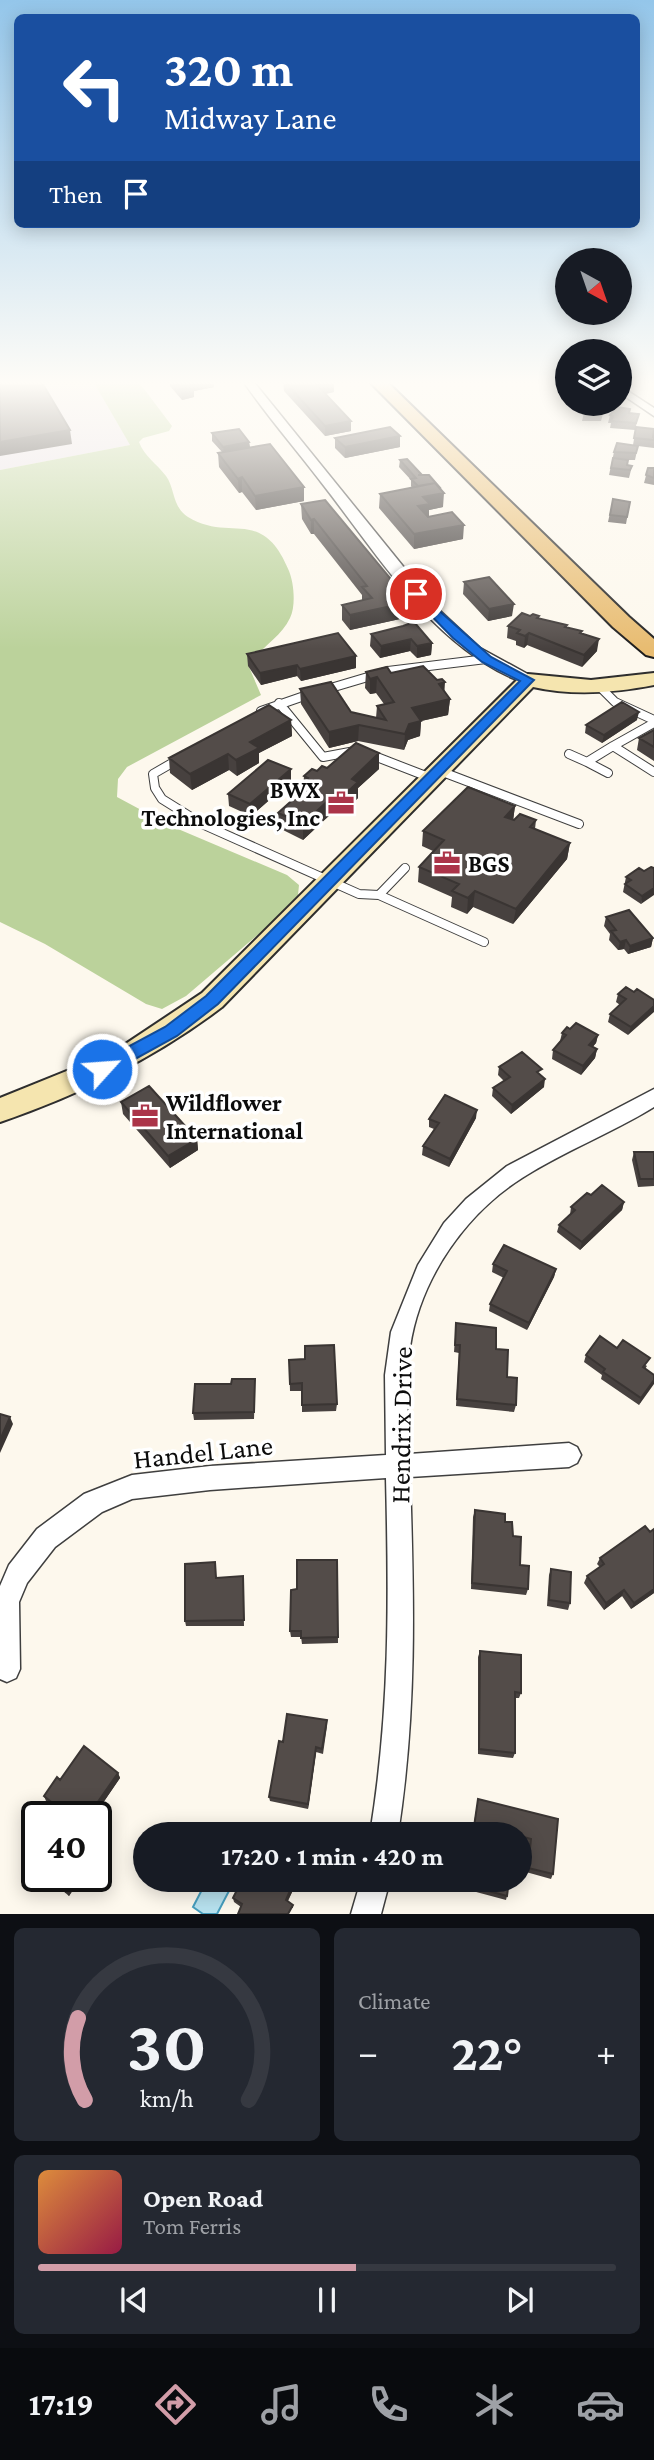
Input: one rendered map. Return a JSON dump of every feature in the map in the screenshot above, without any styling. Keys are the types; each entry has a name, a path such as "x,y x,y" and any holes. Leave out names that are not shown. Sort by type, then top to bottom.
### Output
{"main road":[{"path":"477,470 621,622 654,650"},
{"path":"479,470 619,598 654,626"}],"street":[{"path":"318,470 416,594 458,636 486,659 528,680 556,685 600,687 654,680"},
{"path":"0,1110 120,1061 171,1032 212,1000 528,680"},
{"name":"Hendrix Drive","path":"386,1822 400,1703 402,1633 396,1379 405,1320 421,1280 446,1235 474,1204 517,1170 654,1097"},
{"name":"Handel Lane","path":"7,1669 6,1602 19,1574 46,1538 93,1503 132,1487 210,1478 569,1454"},
{"path":"366,1914 372,1892"}],"lane":[{"path":"248,719 279,703 388,671 486,659"},
{"path":"600,687 615,702 654,721"},
{"path":"279,703 323,757 360,751 579,824"},
{"path":"587,762 654,721"},
{"path":"613,746 654,772"},
{"path":"189,753 153,774 155,789 162,799 202,824 359,894 379,895 484,942"},
{"path":"569,754 608,773"},
{"path":"379,895 405,868"}],"green space":[{"path":"0,470 161,470 169,481 176,503 188,517 203,524 244,529 268,538 279,551 289,571 294,601 286,625 249,667 261,695 127,767 118,779 117,797 171,826 287,875 299,885 298,895 267,927 186,996 162,1009 146,1004 45,944 0,922"}],"water":[{"path":"201,1892 228,1892 217,1914 203,1914 193,1907"}],"building":[{"path":"231,470 291,470 304,487 255,496 242,477 238,479"},
{"path":"409,470 429,475 441,489 435,483 418,486 411,479 416,478"},
{"path":"647,470 654,470 654,478 646,475"},
{"path":"435,483 444,493 423,497 430,504 418,506 428,517 452,512 464,525 414,534 380,494"},
{"path":"613,499 630,502 627,517 610,515"},
{"path":"325,500 410,602 350,615 342,605 372,598 362,587 367,586 314,519 311,520 301,504"},
{"path":"489,577 514,604 489,609 464,582"},
{"path":"522,613 567,625 565,627 599,639 584,655 529,633 525,636 517,633 520,630 508,626"},
{"path":"414,622 432,643 417,646 411,639 381,646 371,634 403,626"},
{"path":"338,633 356,656 300,669 297,665 260,673 247,654"},
{"path":"423,666 437,680 442,679 445,682 439,684 450,699 412,708 421,721 409,724 405,734 359,725 329,732 300,689 331,682 351,712 386,720 377,706 394,702 377,677 370,679 366,672 387,667 391,673"},
{"path":"622,702 639,712 604,735 586,725"},
{"path":"269,705 291,720 250,742 259,748 236,760 228,754 190,774 169,758"},
{"path":"654,730 654,747 639,738"},
{"path":"356,743 379,753 352,779 358,782 340,799 333,796 303,824 278,813 308,786 303,783 308,778 304,776 312,769 317,771 322,766 327,768"},
{"path":"268,760 291,769 250,804 228,794"},
{"path":"468,787 515,806 505,817 514,820 520,814 536,820 530,827 570,843 516,909 475,891 468,898 452,891 459,884 419,867 444,840 423,831"},
{"path":"639,868 644,871 654,868 654,888 642,896 625,884 631,880 626,877"},
{"path":"629,910 653,938 630,946 626,940 620,942 611,931 616,930 606,917"},
{"path":"626,987 634,992 637,989 654,1000 654,1006 631,1027 610,1014 626,999 618,994"},
{"path":"576,1023 598,1035 589,1045 597,1049 583,1066 553,1050 566,1035 562,1033 567,1027 570,1029"},
{"path":"522,1052 542,1069 537,1072 545,1079 512,1105 493,1088 510,1077 499,1067"},
{"path":"149,1086 197,1139 168,1156 121,1102"},
{"path":"445,1095 477,1110 450,1159 423,1146 439,1123 429,1119"},
{"path":"634,1152 654,1152 654,1179 640,1179"},
{"path":"602,1185 624,1202 582,1242 559,1225 575,1210 571,1207 587,1193 591,1195"},
{"path":"504,1245 556,1269 529,1323 490,1304 507,1271 493,1264"},
{"path":"456,1323 496,1328 496,1349 508,1350 507,1377 517,1378 516,1405 457,1399 460,1345 455,1345"},
{"path":"600,1336 617,1348 623,1340 650,1358 643,1367 654,1375 654,1380 641,1398 603,1372 605,1369 586,1355"},
{"path":"334,1345 337,1404 302,1405 302,1383 290,1384 289,1360 305,1359 305,1346"},
{"path":"232,1379 255,1379 254,1412 193,1413 195,1384 231,1384"},
{"path":"0,1414 10,1417 0,1440"},
{"path":"475,1510 505,1514 505,1522 512,1522 513,1536 521,1537 520,1565 529,1566 528,1589 472,1583"},
{"path":"645,1526 650,1532 654,1529 654,1589 634,1603 624,1590 606,1603 587,1576 604,1564 600,1558"},
{"path":"297,1560 337,1560 338,1637 301,1638 301,1631 290,1631 291,1590 297,1589"},
{"path":"215,1562 216,1578 243,1576 244,1620 185,1621 185,1564"},
{"path":"551,1569 571,1572 570,1603 549,1600"},
{"path":"480,1651 521,1655 521,1693 515,1692 515,1753 479,1749"},
{"path":"287,1714 327,1720 322,1749 316,1747 308,1804 269,1797"},
{"path":"84,1746 118,1773 98,1801 50,1801 44,1796 57,1777 60,1780"},
{"path":"478,1799 558,1819 553,1874 532,1869 532,1822 475,1822"},
{"path":"236,1892 290,1892 286,1900 293,1905 288,1914 238,1914 242,1904 233,1898"},
{"path":"492,1892 508,1892 507,1896"}],"place":[{"name":"BWX Technologies, Inc","path":"341,803"},
{"name":"BGS","path":"447,863"},
{"name":"Wildflower International","path":"145,1116"}],"route":[{"path":"102,1069 149,1046 212,1000 528,680 486,659 458,636 416,594"}]}
